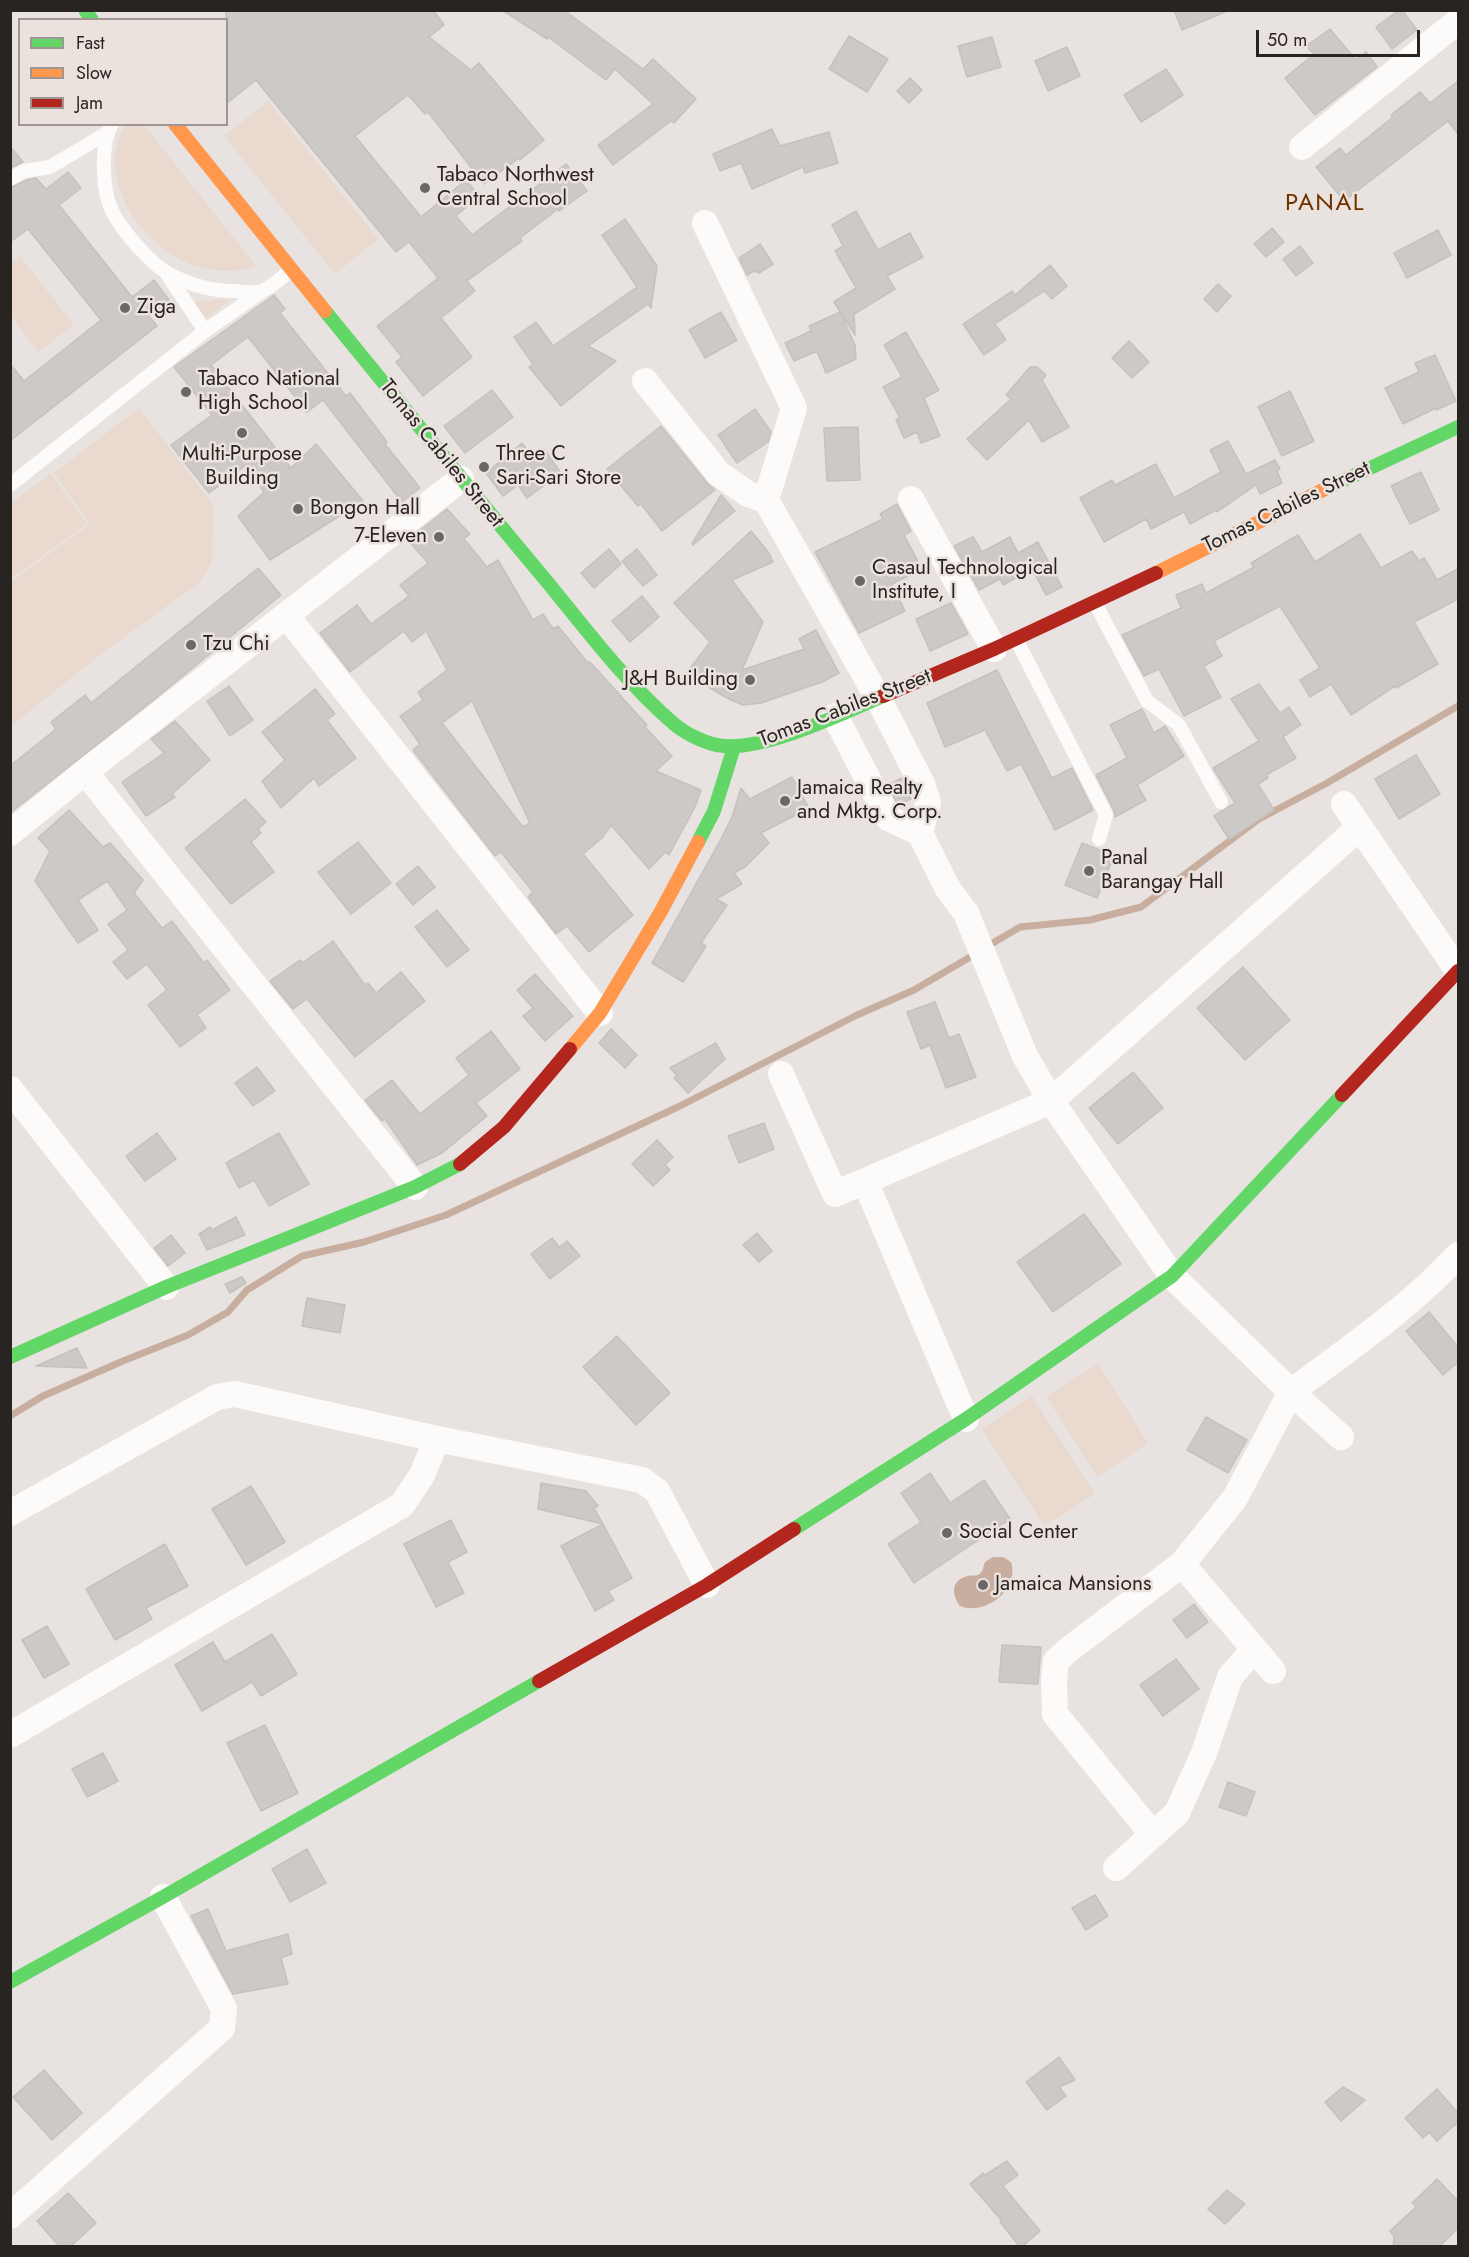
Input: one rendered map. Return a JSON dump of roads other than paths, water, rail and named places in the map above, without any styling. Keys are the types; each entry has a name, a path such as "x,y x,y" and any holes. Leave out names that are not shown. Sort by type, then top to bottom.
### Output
{"street":[{"path":"1302,147 1458,21"},
{"name":"Tomas Cabiles Street","path":"177,126 461,479 614,662 676,725 694,736 722,746 734,747 762,742 835,716 1005,644 1095,603 1351,476 1458,427"},
{"path":"705,223 794,408 766,500"},
{"path":"645,381 719,474 748,494 766,500 878,698 925,793 928,802 920,833"},
{"path":"10,833 461,479"},
{"path":"911,499 1005,644"},
{"path":"286,615 600,1013"},
{"path":"835,716 888,818 920,833 948,889 966,913 1025,1056 1052,1101 1172,1276 1291,1392 1341,1437"},
{"path":"10,1358 166,1287 415,1187 456,1167 504,1127 600,1013 660,913 714,812 734,747"},
{"path":"85,772 415,1187"},
{"path":"10,1982 163,1897 707,1585 966,1419 1172,1276 1458,971 1344,804"},
{"path":"781,1074 835,1194 1052,1101 1360,827"},
{"path":"10,1089 166,1287"},
{"path":"865,1181 966,1419"},
{"path":"1153,1835 1055,1714 1056,1661 1182,1564 1234,1498 1291,1392 1384,1323 1444,1271 1458,1255"},
{"path":"10,1513 217,1397 235,1394 437,1439 642,1480 657,1491 707,1585"},
{"path":"10,1735 402,1505 422,1475 437,1439"},
{"path":"1182,1564 1273,1671"},
{"path":"1116,1868 1177,1813 1204,1753 1230,1677 1254,1649"},
{"path":"10,2216 222,2028 224,2009 163,1897"}],"lane":[{"path":"109,129 104,162 106,189 113,213 149,257 166,272 192,285 222,291 261,291"},
{"path":"10,179 24,171 50,167 109,129"},
{"path":"10,484 205,331 291,270"},
{"path":"166,272 205,331"},
{"path":"1095,603 1147,701 1179,725 1221,802"},
{"path":"1005,644 1106,815 1099,839"}],"waterway":[{"path":"986,947 1020,927 1090,920 1141,907 1259,819 1327,783 1458,706"},
{"path":"10,1416 43,1396 188,1335 228,1312 247,1290 302,1256 364,1242 446,1215 680,1106 857,1015 914,990 977,953"}],"place":[{"name":"Tabaco Northwest Central School","path":"425,188"},
{"name":"Ziga","path":"125,308"},
{"name":"Tabaco National High School","path":"186,392"},
{"name":"Multi-Purpose Building","path":"242,433"},
{"name":"Three C Sari-Sari Store","path":"484,467"},
{"name":"Bongon Hall","path":"298,509"},
{"name":"7-Eleven","path":"439,537"},
{"name":"Casaul Technological Institute, I","path":"860,581"},
{"name":"Tzu Chi","path":"191,645"},
{"name":"J&H Building","path":"750,680"},
{"name":"Jamaica Realty and Mktg. Corp.","path":"785,801"},
{"name":"Panal Barangay Hall","path":"1089,871"},
{"name":"Social Center","path":"947,1533"},
{"name":"Jamaica Mansions","path":"983,1585"}],"district":[{"name":"PANAL","path":"1325,204"}]}
